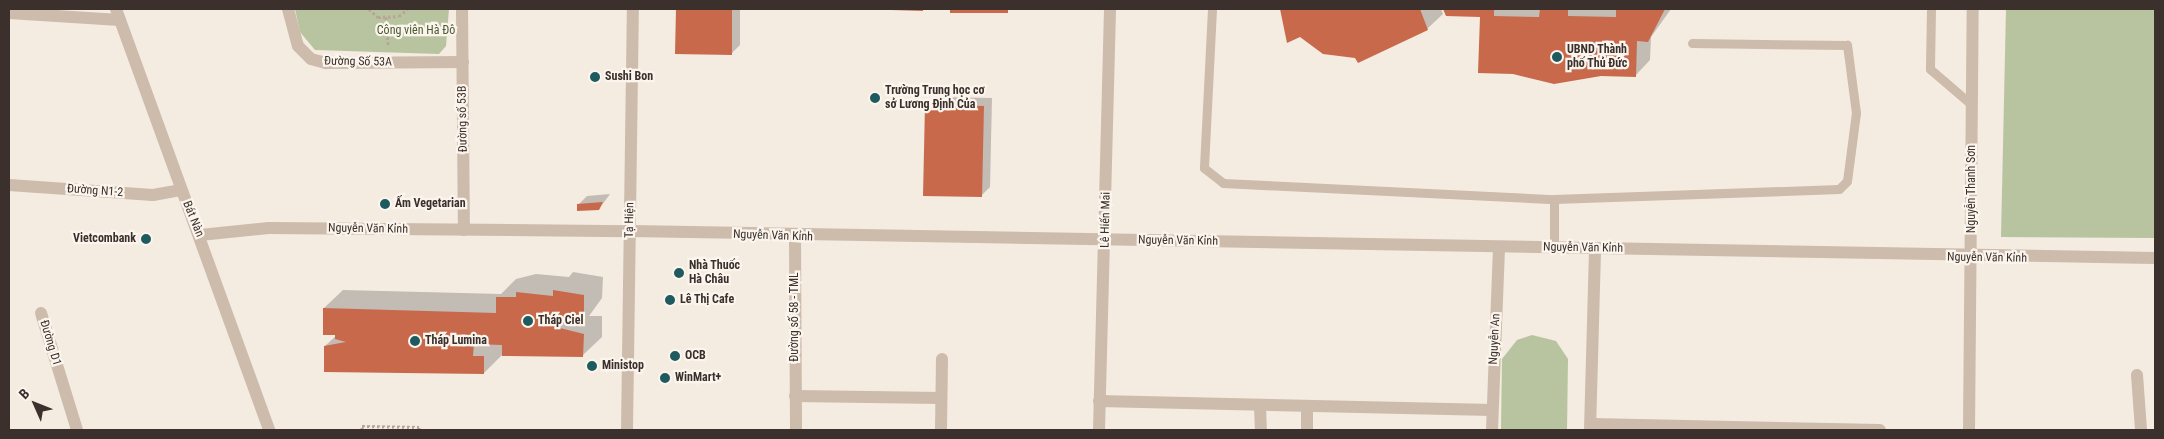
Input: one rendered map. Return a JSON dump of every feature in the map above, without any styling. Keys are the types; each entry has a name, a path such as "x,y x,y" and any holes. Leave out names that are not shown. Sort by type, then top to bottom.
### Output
{"street":[{"name":"Đường Số 53A","path":"288,9 298,46 311,59 326,63 462,62"},
{"name":"Đường số 53B","path":"462,9 464,230"},
{"name":"Tạ Hiện","path":"627,430 633,9"},
{"name":"Lê Hiến Mai","path":"1098,430 1106,240 1110,9"},
{"name":"Nguyễn Thanh Sơn","path":"1969,430 1974,9"},
{"path":"9,13 118,15"},
{"name":"Bát Nàn","path":"118,15 200,235 269,430"},
{"name":"Đường N1-2","path":"9,185 153,195 182,190"},
{"name":"Nguyễn Văn Kỉnh","path":"200,235 268,228 630,231 795,237 1595,248 1972,258 2155,258"},
{"name":"Đường số 58 - TML","path":"795,237 796,430"},
{"name":"Nguyễn An","path":"1492,430 1499,248"},
{"path":"1595,248 1591,427 1880,430"},
{"name":"Đường D1","path":"41,313 77,430"},
{"path":"941,430 942,359"},
{"path":"2137,375 2141,430"},
{"path":"795,396 941,398"},
{"path":"1099,401 1492,410"},
{"path":"1260,404 1261,430"},
{"path":"1307,406 1307,430"}],"lane":[{"path":"1212,9 1204,168 1224,183 1554,199 1839,189 1847,181 1856,113 1847,45 1692,43"},
{"path":"1931,9 1930,68 1972,105"},
{"path":"1554,199 1554,248"}],"path":[{"path":"369,9 372,15 386,17 399,16 408,9"},
{"path":"386,17 389,63"},
{"path":"362,430 362,426 419,426 419,430"}],"green space":[{"name":"Công viên Hà Đô","path":"295,9 449,9 446,46 439,54 315,50 300,32"},
{"path":"2006,9 2155,9 2155,238 2001,237"},
{"path":"1532,335 1556,341 1568,359 1567,430 1501,430 1502,359 1517,340"}],"building":[{"path":"676,9 732,9 732,55 675,54"},
{"path":"923,9 923,11 891,10"},
{"path":"950,9 1008,9 1008,13 950,13"},
{"path":"1280,9 1420,9 1428,30 1358,63 1355,58 1323,54 1300,37 1287,43"},
{"name":"UBND Thành phố Thủ Đức","path":"1443,9 1494,9 1494,16 1539,17 1540,9 1568,9 1568,16 1616,17 1616,9 1665,9 1648,42 1637,41 1636,77 1601,76 1554,84 1513,74 1478,73 1480,17 1446,16"},
{"path":"925,105 984,106 982,197 923,196"},
{"path":"603,202 599,210 577,211 577,204"},
{"name":"Tháp Lumina","path":"553,290 584,295 584,318 571,318 571,324 560,324 560,328 584,334 583,357 502,356 502,345 474,344 473,356 484,356 484,374 324,372 324,346 346,342 335,339 335,335 323,335 323,308 496,313 496,297 516,297 516,292 553,296"}],"place":[{"name":"UBND Thành phố Thủ Đức","path":"1557,57"},
{"name":"Sushi Bon","path":"595,77"},
{"name":"Trường Trung học cơ sở Lương Định Của","path":"875,98"},
{"name":"Ấm Vegetarian","path":"385,204"},
{"name":"Vietcombank","path":"146,239"},
{"name":"Nhà Thuốc Hà Châu","path":"679,273"},
{"name":"Lê Thị Cafe","path":"670,300"},
{"name":"Tháp Ciel","path":"528,321"},
{"name":"Tháp Lumina","path":"415,341"},
{"name":"OCB","path":"675,356"},
{"name":"Ministop","path":"592,366"},
{"name":"WinMart+","path":"665,378"}]}
